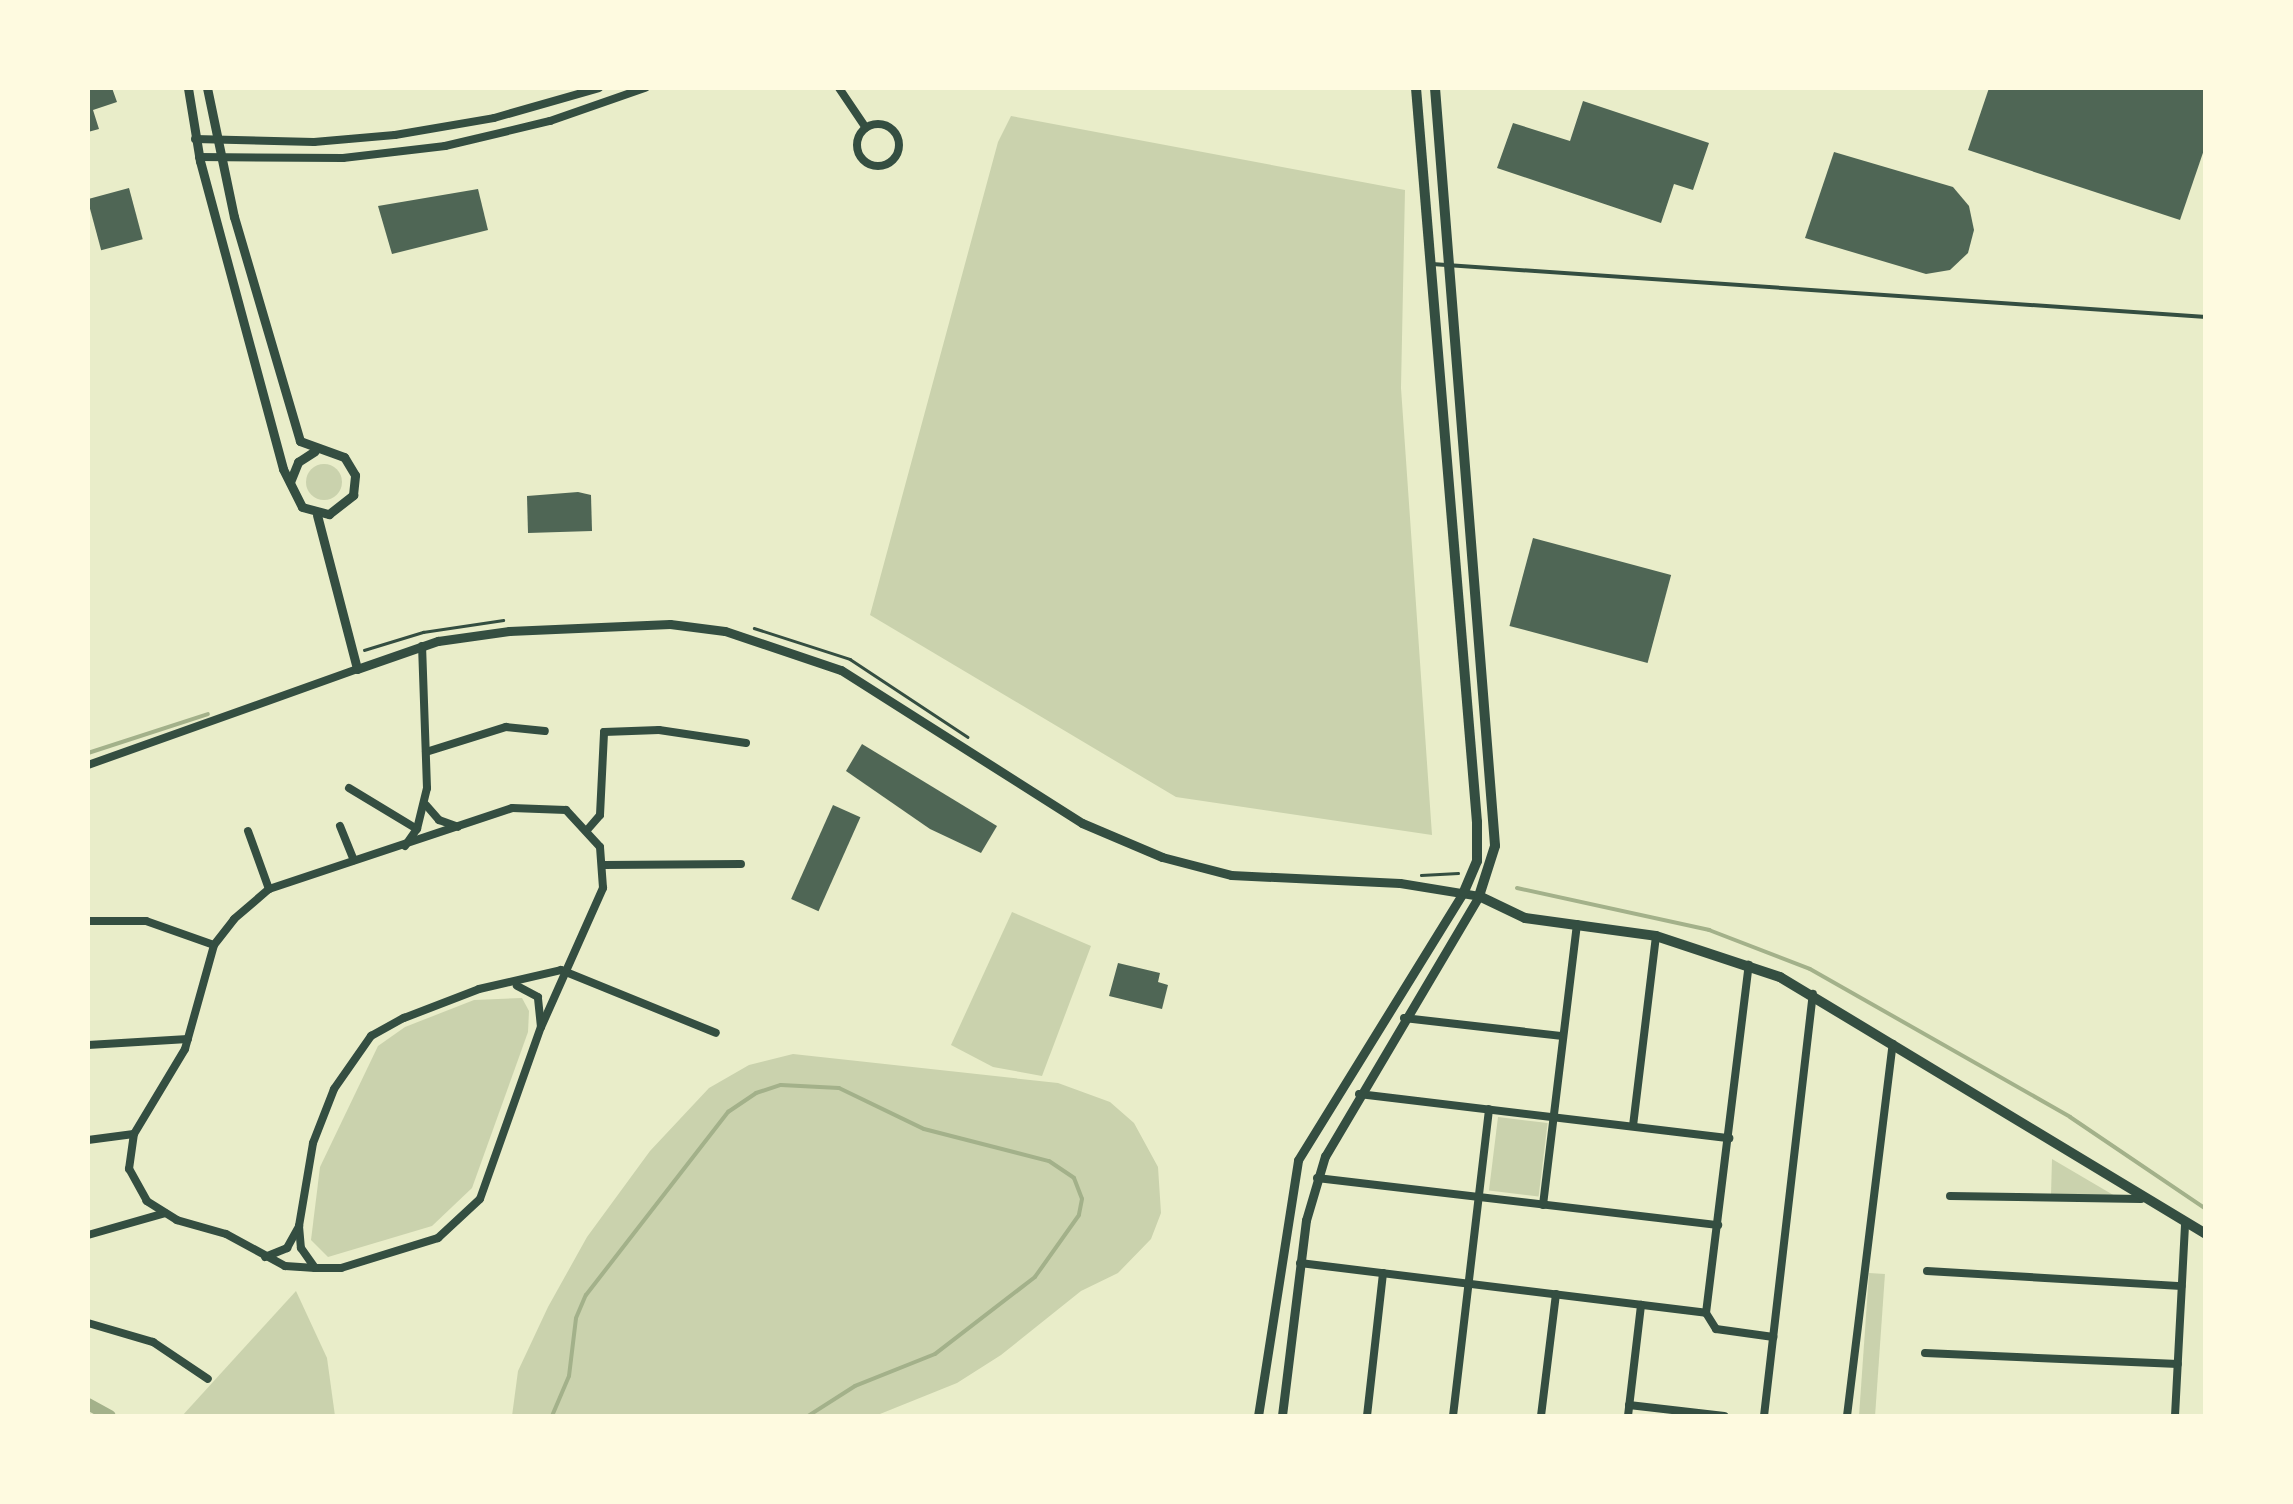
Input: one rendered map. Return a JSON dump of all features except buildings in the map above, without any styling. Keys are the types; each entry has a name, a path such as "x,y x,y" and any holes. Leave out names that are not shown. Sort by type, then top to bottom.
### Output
{"main road":[{"path":"1416,88 1477,822 1477,861 1464,891"},
{"path":"1435,88 1495,846 1478,896 1525,918 1656,936 1749,964 1813,994 2141,1199 2206,1234"}],"street":[{"path":"188,88 199,158 292,491 317,515 358,669"},
{"path":"207,88 219,156 300,441 315,451 344,458 356,485 339,510 317,515"},
{"path":"195,139 369,138 560,100 599,88"},
{"path":"199,158 327,158 417,151 567,116 645,88"},
{"path":"839,88 866,128"},
{"path":"560,100 557,110 567,116"},
{"path":"879,124 897,136 891,161 878,166 861,158 858,139 866,128 879,124"},
{"path":"292,491 292,470 315,451"},
{"path":"88,766 422,646 469,635 615,624 726,631 841,670 1068,815 1162,857 1232,875 1464,891 1478,896 1359,1094 1317,1178 1300,1263 1282,1416"},
{"path":"405,846 426,805 422,646"},
{"path":"426,752 506,727 546,731"},
{"path":"588,829 600,815 604,732 659,730 746,743"},
{"path":"349,788 417,829"},
{"path":"536,804 566,810 588,829 604,865 593,914 562,970 480,1199 438,1238 386,1258 298,1270 265,1257 226,1234 165,1214 148,1201 129,1169 134,1134 188,1040 214,945 269,889 536,804"},
{"path":"426,805 439,820 460,827"},
{"path":"340,826 354,860"},
{"path":"248,831 269,889"},
{"path":"604,865 741,864"},
{"path":"1258,1416 1298,1160 1464,891"},
{"path":"88,921 158,924 214,945"},
{"path":"1543,1205 1577,924"},
{"path":"1633,1126 1656,936"},
{"path":"1749,964 1706,1313 1716,1330 1773,1336"},
{"path":"314,1268 301,1248 299,1226 313,1143 334,1088 371,1036 447,999 515,985 562,970 716,1034"},
{"path":"515,985 538,997 542,1027"},
{"path":"1764,1416 1813,994"},
{"path":"1404,1018 1563,1036"},
{"path":"88,1045 188,1040"},
{"path":"1847,1416 1893,1043"},
{"path":"1359,1094 1729,1138"},
{"path":"1453,1416 1489,1109"},
{"path":"88,1140 134,1134"},
{"path":"1317,1178 1718,1225"},
{"path":"1950,1196 2141,1199"},
{"path":"88,1235 165,1214"},
{"path":"2175,1416 2185,1224"},
{"path":"265,1257 286,1248 299,1226"},
{"path":"1300,1263 1706,1313"},
{"path":"1927,1271 2182,1286"},
{"path":"1367,1416 1383,1273"},
{"path":"1540,1416 1556,1294"},
{"path":"1628,1416 1641,1304"},
{"path":"88,1323 153,1342 208,1379"},
{"path":"1925,1353 2178,1364"},
{"path":"1629,1405 1724,1416"}],"lane":[{"path":"1431,264 2206,317"}],"path":[{"path":"354,654 423,632 516,620"},
{"path":"744,626 794,636 850,659 980,745"},
{"path":"1413,874 1452,875 1464,866"}],"green space":[{"path":"1011,116 1405,190 1401,388 1432,835 1176,797 870,615 998,142"},
{"path":"324,464 337,469 342,482 337,495 324,500 311,495 306,482 311,469"},
{"path":"1012,912 1091,946 1042,1076 993,1067 951,1045"},
{"path":"522,998 529,1011 528,1032 472,1188 432,1226 328,1257 311,1240 320,1167 378,1046 405,1027 474,1000"},
{"path":"793,1054 1058,1083 1110,1102 1134,1123 1158,1167 1161,1213 1151,1239 1118,1273 1081,1291 1001,1355 957,1383 875,1416 512,1416 518,1371 548,1307 587,1237 650,1151 709,1088 749,1065"},
{"path":"1498,1117 1548,1123 1539,1197 1489,1190"},
{"path":"2052,1159 2115,1196 2051,1195"},
{"path":"1869,1273 1885,1274 1875,1416 1859,1416"},
{"path":"296,1291 327,1358 335,1416 182,1416"}],"waterway":[{"path":"88,753 208,714"},
{"path":"1517,888 1709,930 1810,969 2070,1117 2206,1209"},
{"path":"552,1416 569,1376 576,1318 586,1295 728,1112 756,1093 781,1085 839,1088 924,1129 1049,1161 1074,1178 1082,1199 1079,1215 1035,1277 935,1354 855,1386 808,1416"},
{"path":"88,1404 110,1416"}]}
